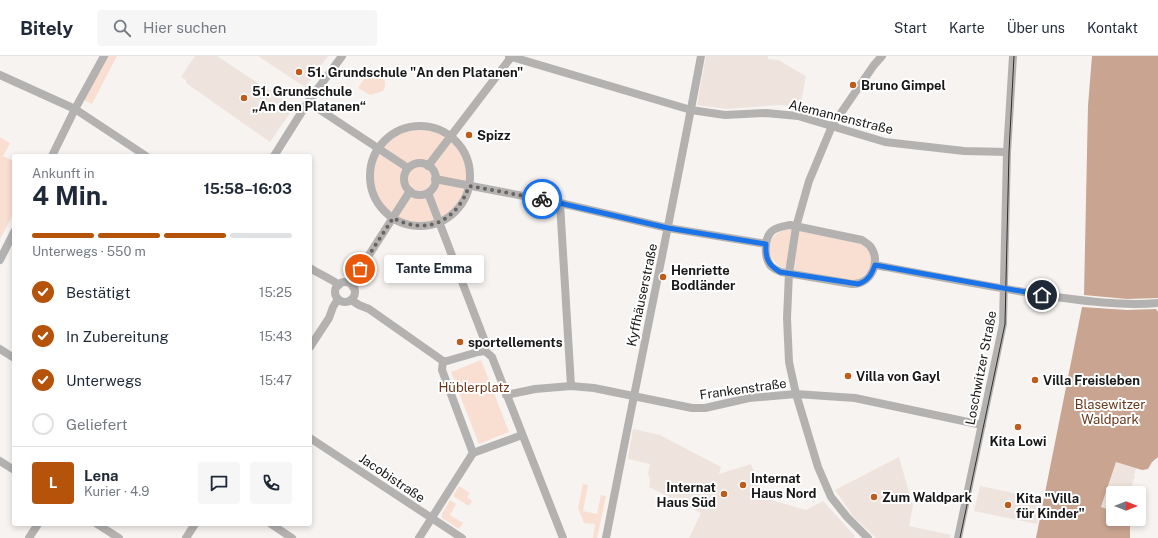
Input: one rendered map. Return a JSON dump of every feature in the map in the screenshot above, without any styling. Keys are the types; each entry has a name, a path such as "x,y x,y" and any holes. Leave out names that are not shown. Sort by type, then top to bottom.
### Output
{"street":[{"path":"53,154 75,109 104,56"},
{"path":"275,154 308,102 342,56"},
{"path":"428,166 510,56"},
{"name":"Alemannenstraße","path":"510,56 690,110 725,115 766,113 798,116 886,142 964,151 1007,152"},
{"name":"Kyffhäuserstraße","path":"606,538 701,56"},
{"path":"868,538 847,517 831,497 818,467 796,394 789,362 786,318 789,273 796,227 809,181 832,126 874,65 882,56"},
{"name":"Loschwitzer Straße","path":"958,538 1003,324 1007,152 1013,56"},
{"path":"0,74 75,109 143,154"},
{"path":"308,102 378,150 408,168"},
{"path":"413,126 431,127 450,136 462,149 467,158 469,168 469,186 461,205 455,212 439,222 419,226 408,224 393,218 384,211 377,202 373,192 371,183 371,165 378,150 386,140 395,133 413,126"},
{"path":"420,163 428,166 433,170 436,179 435,184 428,193 419,195 410,192 406,188 404,178 408,168 420,163"},
{"path":"436,179 560,203 668,228 766,244"},
{"path":"312,344 329,318 333,307 345,293 410,192"},
{"path":"428,193 486,344 485,351"},
{"path":"560,203 571,386"},
{"path":"790,225 796,227 862,240 869,245 875,259 875,265 869,277 864,282 858,284 780,272 770,264 766,256 767,238 772,231 783,226 790,225"},
{"path":"0,260 12,236"},
{"path":"875,265 1005,289 1085,301 1119,304 1158,303"},
{"path":"312,269 323,277 333,280 358,305 369,309 443,361 485,351 492,357 563,538"},
{"path":"0,349 12,357"},
{"path":"443,361 442,370 473,453"},
{"name":"Frankenstraße","path":"506,395 535,388 571,386 594,388 692,408 705,408 749,398 796,394 856,398 982,425"},
{"path":"419,538 473,453 522,435"},
{"name":"Jacobistraße","path":"312,439 462,538"},
{"path":"0,461 12,469"},
{"path":"29,538 37,526"},
{"path":"100,526 119,538"},
{"path":"186,538 194,526"},
{"path":"274,526 292,538"}],"shaded area":[{"name":"51. Grundschule „An den Platanen“","path":"195,56 217,56 294,107 270,142 186,83 186,80 181,77"},
{"name":"51. Grundschule \"An den Platanen\"","path":"258,56 328,56 305,87"},
{"path":"706,56 768,56 768,59 779,60 806,76 800,107 779,105 726,109 697,105"},
{"path":"633,429 660,435 721,467 719,474 751,464 762,494 757,496 806,510 823,501 855,536 854,538 689,538 701,513 649,487 650,480 648,473 650,464 628,459"},
{"name":"Zum Waldpark","path":"899,457 913,506 909,526 951,535 950,538 876,538 853,516 835,490"},
{"path":"1116,462 1136,468 1131,486 1108,486"},
{"name":"Kita \"Villa für Kinder\"","path":"980,486 1042,499 1037,524 974,511"},
{"path":"1106,493 1106,509 1101,508"}],"green space":[{"path":"107,56 117,56 92,104 84,100"},
{"path":"1092,56 1158,56 1158,298 1127,299 1084,295 1088,106"},
{"path":"370,70 385,81 385,87 383,91 370,95 358,88"},
{"path":"421,128 439,132 448,136 455,142 461,149 465,158 469,176 465,194 461,203 455,210 448,216 439,220 421,224 403,220 394,216 387,210 381,203 377,194 373,176 377,158 381,149 387,142 394,136 403,132"},
{"path":"0,137 10,143 3,156 12,160 12,217 0,239"},
{"path":"789,229 860,243 870,252 871,264 869,269 860,278 854,281 781,267 771,256 769,250 770,245 772,239 776,235"},
{"name":"Blasewitzer Waldpark","path":"1082,307 1127,310 1156,309 1158,312 1158,457 1152,462 1148,469 1142,470 1116,462 1108,486 1106,486 1106,492 1101,507 1106,509 1106,526 1130,526 1130,538 1036,538"},
{"name":"Hüblerplatz","path":"481,360 509,432 479,444 451,372"},
{"path":"583,484 588,485 583,511 597,514 601,495 606,496 597,538 593,538 595,524 584,523 578,508"},
{"path":"459,486 470,493 467,497 472,501 469,506 453,496"},
{"path":"450,500 456,504 450,515 463,523 459,529 442,518 442,514"}],"tram line":[{"path":"960,538 1005,324 1009,152 1014,56"}],"way so far":[{"path":"360,269 393,218 408,224 419,226 439,222 455,212 461,205 469,186 542,199"}],"place":[{"name":"51. Grundschule \"An den Platanen\"","path":"299,72"},
{"name":"Bruno Gimpel","path":"853,85"},
{"name":"51. Grundschule „An den Platanen“","path":"244,98"},
{"name":"Spizz","path":"469,135"},
{"name":"Tante Emma","path":"360,269"},
{"name":"Henriette Bodländer","path":"663,277"},
{"name":"sportellements","path":"460,342"},
{"name":"Villa von Gayl","path":"848,376"},
{"name":"Villa Freisleben","path":"1035,380"},
{"name":"Kita Lowi","path":"1018,427"},
{"name":"Internat Haus Nord","path":"743,485"},
{"name":"Internat Haus Süd","path":"724,494"},
{"name":"Zum Waldpark","path":"874,497"},
{"name":"Kita \"Villa für Kinder\"","path":"1008,505"}],"route":[{"path":"542,199 668,228 766,244 766,256 773,268 780,272 858,284 864,282 869,277 875,265 1042,295"}]}
